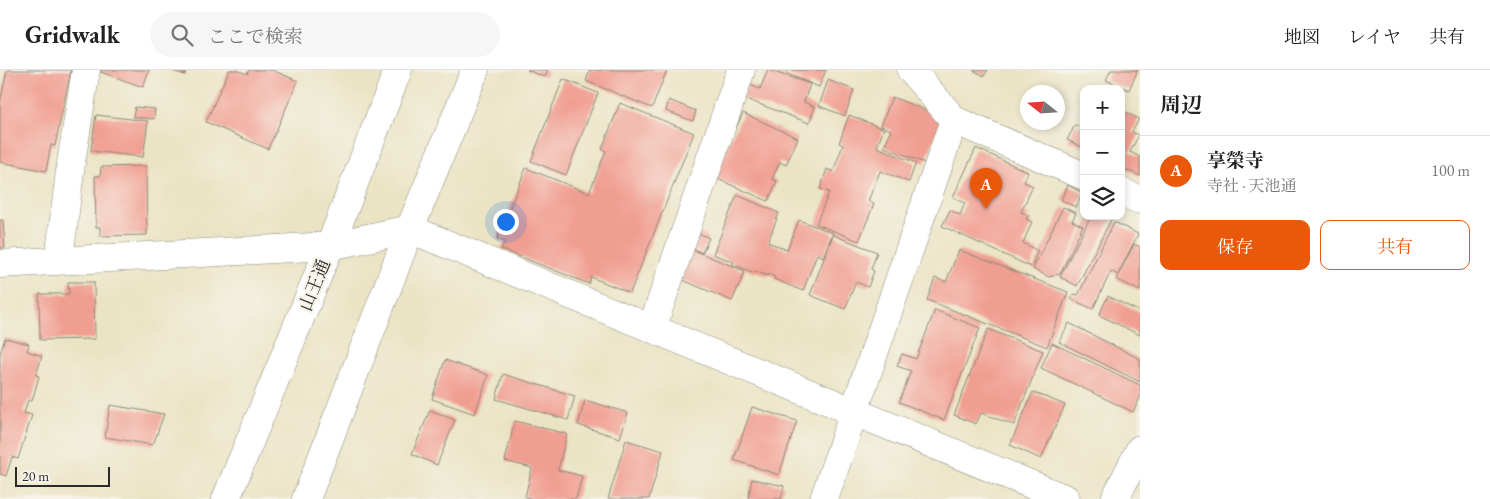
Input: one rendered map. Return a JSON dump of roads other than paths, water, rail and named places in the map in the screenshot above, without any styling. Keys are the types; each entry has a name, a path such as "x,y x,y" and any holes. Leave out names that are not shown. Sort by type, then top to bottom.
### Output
{"street":[{"path":"59,260 71,163 86,70"},
{"name":"山王通","path":"226,499 330,246 398,70"},
{"path":"306,499 410,229 475,70"},
{"path":"652,328 741,70"},
{"path":"911,70 954,120 1082,175"},
{"path":"824,499 954,120"},
{"path":"1125,194 1140,200"},
{"path":"0,264 330,246 410,229 1066,499"},
{"path":"1115,499 1140,449"}],"place":[{"name":"享榮寺","path":"986,209"}]}
